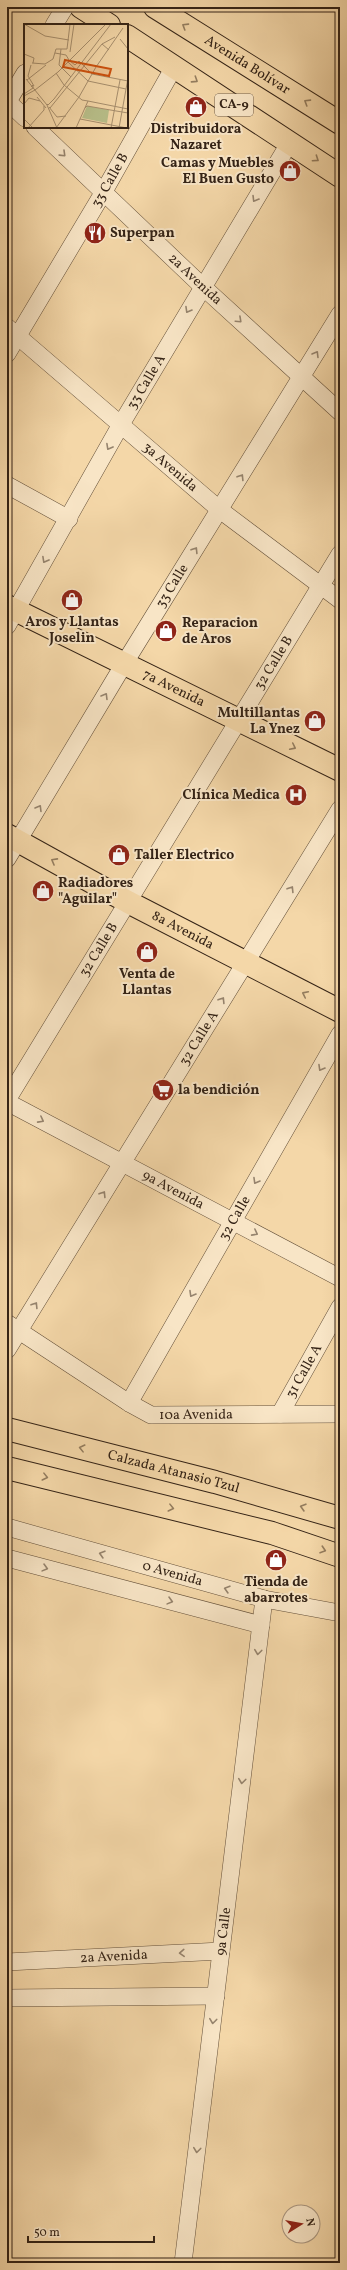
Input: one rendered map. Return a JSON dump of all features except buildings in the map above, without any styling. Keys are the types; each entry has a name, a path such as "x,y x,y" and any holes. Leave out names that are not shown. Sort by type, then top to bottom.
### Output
{"main road":[{"path":"81,7 107,24"},
{"name":"Avenida Bolívar","path":"155,7 340,123"},
{"name":"CA-9","path":"128,37 340,176"},
{"name":"7a Avenida","path":"10,614 124,664 340,770"},
{"name":"8a Avenida","path":"11,845 128,902 244,964 340,1011"},
{"name":"Calzada Atanasio Tzul","path":"7,1429 215,1482 340,1518"},
{"path":"7,1468 272,1533 340,1556"}],"street":[{"path":"55,24 65,7"},
{"name":"33 Calle B","path":"7,354 12,332 104,193 174,67"},
{"path":"24,75 7,102 24,117"},
{"name":"2a Avenida","path":"36,128 202,286 340,412"},
{"name":"33 Calle A","path":"10,614 69,518 120,426 202,286 290,142"},
{"name":"33 Calle","path":"11,845 220,510 340,314"},
{"name":"3a Avenida","path":"12,332 220,510 340,600"},
{"path":"7,485 69,518"},
{"name":"32 Calle B","path":"7,1101 340,554"},
{"name":"32 Calle A","path":"7,1350 13,1327 122,1162 340,809"},
{"name":"32 Calle","path":"129,1403 340,1034"},
{"name":"9a Avenida","path":"7,1101 340,1278"},
{"name":"31 Calle A","path":"280,1414 340,1307"},
{"name":"10a Avenida","path":"13,1327 129,1403 151,1415 340,1414"},
{"name":"0 Avenida","path":"7,1527 264,1599 340,1613"},
{"name":"0 Avenida","path":"7,1558 261,1626"},
{"name":"9a Calle","path":"183,2263 264,1599"},
{"name":"2a Avenida","path":"7,1962 221,1951"},
{"path":"7,1998 216,1996"}],"place":[{"name":"Distribuidora Nazaret","path":"196,107"},
{"name":"Camas y Muebles El Buen Gusto","path":"290,171"},
{"name":"Superpan","path":"95,233"},
{"name":"Aros y Llantas Joselin","path":"72,600"},
{"name":"Reparacion de Aros","path":"166,631"},
{"name":"Multillantas La Ynez","path":"315,721"},
{"name":"Clínica Medica","path":"296,795"},
{"name":"Taller Electrico","path":"119,855"},
{"name":"Radiadores \"Aguilar\"","path":"43,891"},
{"name":"Venta de Llantas","path":"147,952"},
{"name":"la bendición","path":"163,1090"},
{"name":"Tienda de abarrotes","path":"276,1560"}]}
